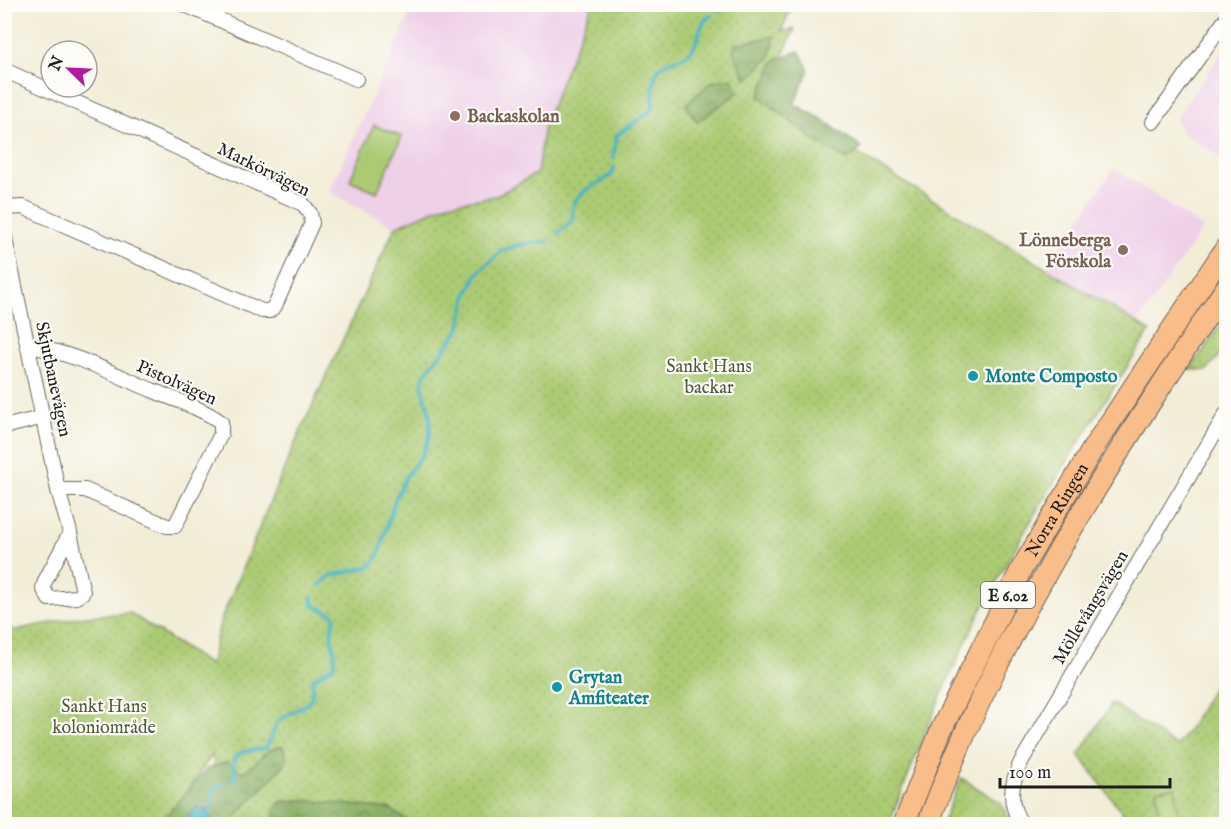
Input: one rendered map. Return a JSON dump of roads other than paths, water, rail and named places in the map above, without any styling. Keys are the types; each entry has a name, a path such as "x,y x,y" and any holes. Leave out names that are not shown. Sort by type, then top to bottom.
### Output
{"main road":[{"name":"Norra Ringen","path":"904,825 941,730 1022,568 1095,445 1227,248"},
{"name":"Norra Ringen","path":"928,825 964,738 1042,579 1114,458 1227,288"}],"street":[{"path":"183,4 356,79"},
{"path":"1153,122 1227,20"},
{"name":"Markörvägen","path":"4,70 303,204 312,223 275,306 269,311 262,311 23,207 4,208"},
{"name":"Skjutbanevägen","path":"4,234 58,490 70,532 83,592 77,597 49,599 43,588 45,581 70,532"},
{"name":"Pistolvägen","path":"28,346 51,349 79,359 199,410 221,422 220,434 175,526 167,526 85,490 58,490"},
{"name":"Möllevångsvägen","path":"1022,825 1011,793 1013,777 1227,414"},
{"path":"4,427 44,417"}],"water":[{"path":"196,808 208,810 211,819 204,824 187,824 189,814"}],"waterway":[{"path":"720,11 732,4"},
{"path":"613,158 617,135 652,110 654,84 659,69 691,51 703,22 711,15"},
{"path":"558,233 573,220 572,211 578,197 612,175 614,167"},
{"path":"319,586 330,576 369,567 378,557 395,499 406,476 423,454 430,435 430,415 422,385 424,375 459,330 467,295 477,274 501,251 522,244 548,241"},
{"path":"230,782 236,774 234,759 246,751 266,748 278,721 308,703 312,696 313,679 334,665 332,631 335,619 333,614 312,605 313,597"},
{"path":"210,813 214,789 222,784"}],"place":[{"name":"Backaskolan","path":"455,116"},
{"name":"Lönneberga Förskola","path":"1123,250"},
{"name":"Monte Composto","path":"973,376"},
{"name":"Grytan Amfiteater","path":"557,687"}],"park label":[{"name":"Sankt Hans backar","path":"709,376"},
{"name":"Sankt Hans koloniområde","path":"104,716"}]}
